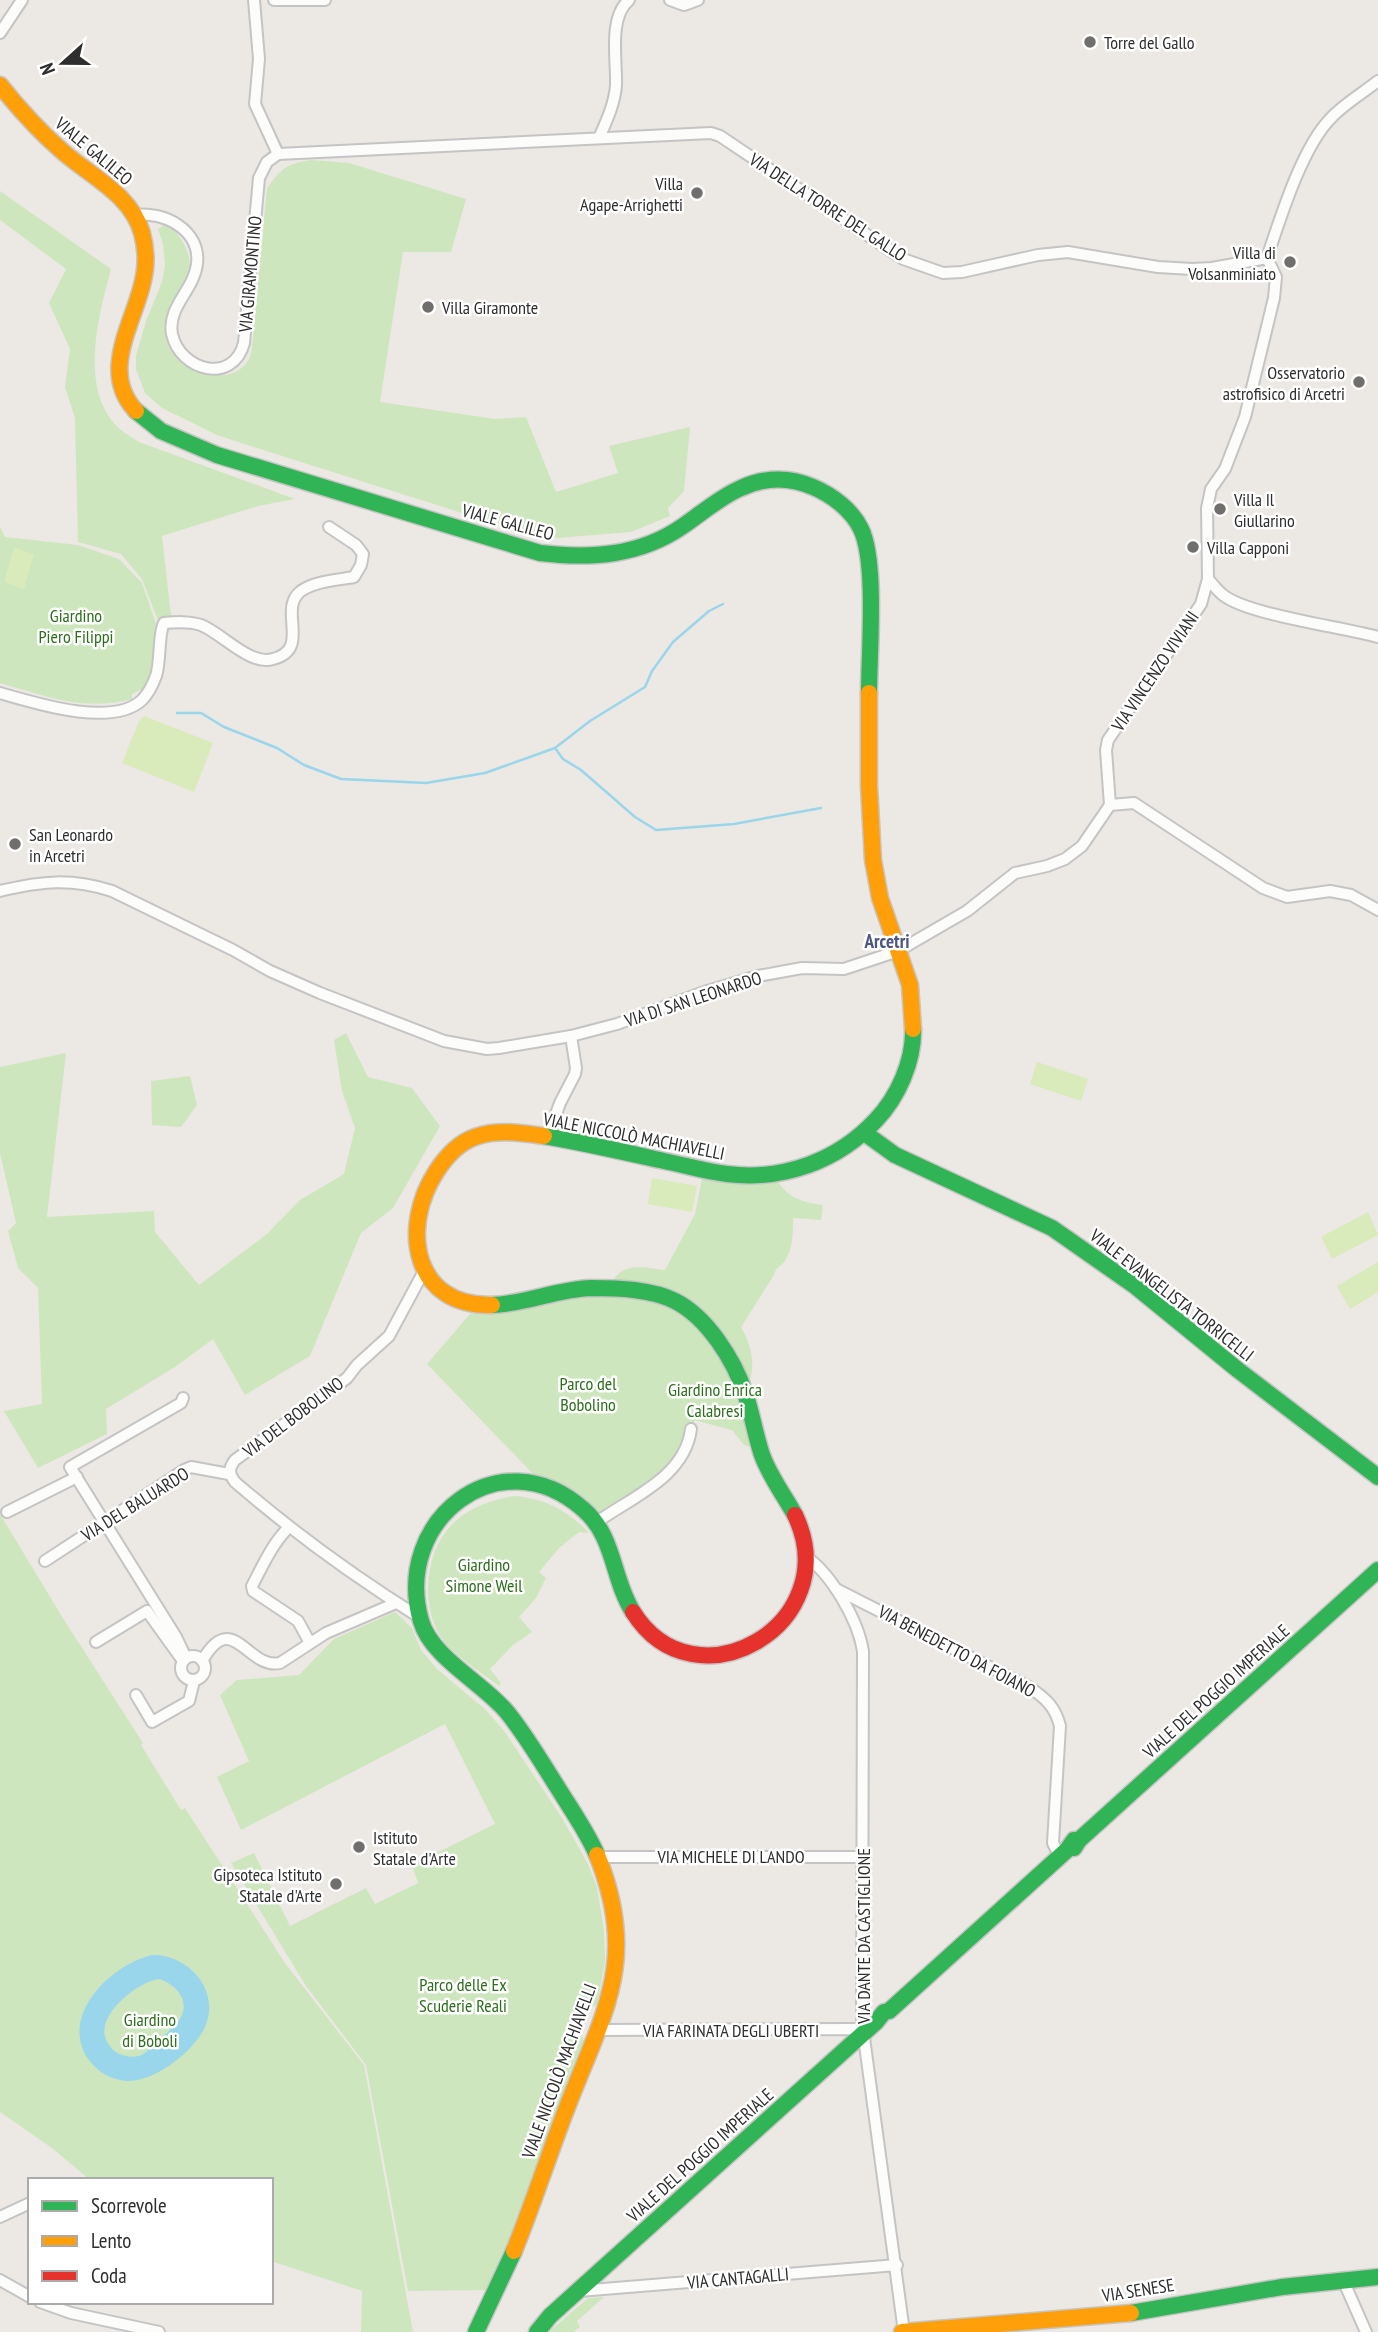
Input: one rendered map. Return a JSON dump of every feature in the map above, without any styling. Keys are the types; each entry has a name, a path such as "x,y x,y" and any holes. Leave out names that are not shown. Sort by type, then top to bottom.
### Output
{"main road":[{"name":"VIALE GALILEO","path":"0,85 23,114 112,190 135,215 145,247 145,264 143,282 123,336 118,359 120,380 128,401 144,420 170,436 217,455 514,546 572,557 627,552 652,544 673,533 742,486 764,481 783,479 823,489 838,499 859,524 866,542 869,562 867,709 873,865 877,894 909,985 914,1024 906,1067 898,1090 885,1114 866,1133"},
{"name":"VIALE NICCOLÒ MACHIAVELLI","path":"476,2332 499,2287 598,2030 618,1957 615,1916 598,1857 590,1840 507,1712 487,1690 435,1648 419,1617 416,1590 422,1547 440,1515 454,1502 485,1488 511,1482 534,1482 576,1503 597,1522 611,1552 623,1591 636,1617 656,1636 680,1650 707,1656 730,1655 753,1646 772,1633 786,1618 798,1596 805,1556 799,1525 770,1476 763,1458 741,1380 714,1338 678,1303 656,1295 598,1288 570,1290 518,1303 481,1306 452,1298 424,1271 417,1254 415,1235 419,1210 427,1188 454,1148 475,1137 493,1132 548,1136 726,1174 753,1176 788,1171 823,1159 866,1133"},
{"name":"VIALE EVANGELISTA TORRICELLI","path":"866,1133 889,1152 1052,1228 1135,1286 1238,1370 1378,1477"},
{"name":"VIALE DEL POGGIO IMPERIALE","path":"526,2332 579,2291 870,2027 888,2016 889,2011 1378,1570"},
{"name":"VIA SENESE","path":"903,2332 1044,2326 1282,2287 1378,2277"},
{"name":"VIALE NICCOLÒ MACHIAVELLI","path":"491,2332 499,2287"},
{"name":"VIALE DEL POGGIO IMPERIALE","path":"537,2332 550,2316"}],"street":[{"path":"0,33 22,0"},
{"path":"254,0 259,60 255,104 278,154"},
{"path":"274,0 325,0"},
{"path":"599,138 616,87 614,55 617,26 624,4 629,0"},
{"path":"670,0 684,5 698,0"},
{"path":"1378,80 1330,119 1316,139 1282,211 1267,258 1276,277 1274,298 1245,417 1225,469 1211,489 1207,508 1208,579 1225,597 1265,611 1378,637"},
{"name":"VIA DELLA TORRE DEL GALLO","path":"278,154 710,133 720,136 903,259 943,273 962,272 1038,255 1068,252 1158,267 1192,269 1267,258"},
{"name":"VIA GIRAMONTINO","path":"135,215 150,213 166,218 176,222 189,236 197,264 172,320 174,342 198,367 209,369 229,365 241,352 244,343 259,178 267,162 278,154"},
{"path":"0,693 85,713 105,713 127,707 143,700 149,691 156,674 162,646 160,629 164,623 186,622 201,625 247,655 258,659 267,660 282,655 289,649 293,639 291,604 295,598 310,586 354,577 362,565 363,554 356,545 329,527"},
{"name":"VIA VINCENZO VIVIANI","path":"1110,805 1106,750 1108,740 1201,604 1208,579"},
{"path":"1110,805 1134,803 1262,888 1287,897 1330,891 1351,895 1378,910"},
{"name":"VIA DI SAN LEONARDO","path":"0,891 62,881 93,885 112,891 270,971 444,1041 487,1049 571,1036 758,976 802,968 844,969 898,951 967,911 1015,873 1065,859 1087,840 1110,805"},
{"path":"548,1136 560,1102 575,1074 571,1036"},
{"name":"VIA DEL BOBOLINO","path":"419,1617 289,1527 229,1474 230,1466 235,1460 337,1387 382,1343 398,1320 424,1271"},
{"path":"183,1398 181,1403 71,1467 177,1636 185,1659"},
{"path":"597,1522 670,1472 686,1450 691,1429"},
{"name":"VIA DEL BALUARDO","path":"45,1562 191,1467 229,1474"},
{"path":"7,1512 77,1477"},
{"path":"289,1527 278,1538 252,1586 253,1591 298,1621 310,1643"},
{"name":"VIA DANTE DA CASTIGLIONE","path":"805,1556 818,1564 834,1587 856,1626 863,1651 862,2023 870,2027 903,2332"},
{"name":"VIA BENEDETTO DA FOIANO","path":"834,1587 1029,1687 1049,1701 1060,1726 1053,1843 1069,1849"},
{"path":"202,1661 212,1644 220,1639 232,1640 275,1664 280,1663 326,1633 396,1602"},
{"path":"96,1642 147,1611 185,1659"},
{"path":"136,1695 152,1722 189,1701 194,1681 203,1675 205,1668 197,1657 185,1659 180,1667 182,1675 194,1681"},
{"name":"VIA MICHELE DI LANDO","path":"598,1857 863,1857"},
{"name":"VIA FARINATA DEGLI UBERTI","path":"598,2030 870,2027"},
{"path":"0,2217 28,2204"},
{"name":"VIA CANTAGALLI","path":"579,2291 897,2265"},
{"path":"0,2280 28,2296"},
{"path":"1343,2280 1366,2332"},
{"path":"47,2304 93,2318 159,2332"}],"green space":[{"path":"311,160 349,163 466,199 451,252 403,252 380,402 495,419 526,417 556,492 618,473 609,446 690,427 684,491 668,508 670,516 631,532 557,538 484,520 217,435 162,408 145,393 136,369 136,356 146,321 162,282 165,265 158,229 164,225 173,227 190,260 188,274 168,321 170,342 184,361 195,368 219,375 231,374 241,369 249,359 251,351 267,188 285,168"},
{"path":"0,191 111,269 97,330 95,374 99,395 107,414 121,430 139,442 295,499 258,506 162,536 172,625 160,626 142,579 121,554 78,542 75,418 65,387 70,349 49,303 66,269 0,220"},
{"name":"Giardino Piero Filippi","path":"0,527 5,537 78,545 119,559 142,583 156,624 154,670 147,687 132,694 132,699 97,704 65,701 0,683"},
{"path":"14,548 34,554 24,589 4,582"},
{"path":"144,716 213,743 194,792 122,763 139,721"},
{"path":"346,1033 368,1077 412,1088 440,1126 393,1208 361,1233 310,1356 245,1395 213,1339 175,1367 106,1409 107,1434 38,1468 4,1411 42,1404 38,1288 18,1268 8,1231 16,1223 0,1153 0,1067 66,1053 47,1217 154,1211 155,1232 199,1285 267,1234 300,1200 344,1174 355,1128 342,1091 334,1040"},
{"path":"1037,1062 1088,1079 1081,1101 1030,1084"},
{"path":"190,1076 197,1105 181,1127 152,1125 151,1081"},
{"path":"703,1173 775,1177 784,1189 795,1197 823,1205 821,1220 793,1218 788,1256 776,1270 741,1327 752,1358 752,1373 747,1389 703,1319 610,1286 626,1269 640,1267 665,1270 695,1214"},
{"path":"652,1178 697,1186 692,1212 648,1204"},
{"path":"1368,1212 1378,1235 1332,1259 1321,1237"},
{"path":"1378,1262 1378,1292 1350,1309 1337,1286"},
{"name":"Parco del Bobolino","path":"583,1293 657,1298 690,1318 734,1378 754,1448 744,1445 732,1430 694,1420 694,1431 671,1476 652,1494 603,1522 535,1476 427,1364 470,1314 503,1311"},
{"name":"Giardino Simone Weil","path":"515,1496 555,1507 573,1518 589,1533 579,1532 560,1547 539,1572 546,1578 536,1598 519,1617 532,1632 513,1645 490,1669 501,1683 499,1686 444,1641 432,1617 428,1587 435,1551 453,1524 480,1506"},
{"name":"Giardino di Boboli","path":"0,1514 143,1743 141,1745 181,1810 185,1808 285,1963 364,2065 413,2332 361,2332 362,2291 273,2262 273,2178 88,2178 52,2148 0,2112"},
{"name":"Parco delle Ex Scuderie Reali","path":"395,1612 412,1628 421,1650 437,1669 486,1710 505,1732 562,1818 588,1864 597,1887 604,1930 605,1961 597,2005 586,2010 581,2019 584,2041 492,2290 408,2291 366,2065 306,1986 231,1863 254,1853 290,1926 366,1888 375,1904 418,1883 412,1865 495,1824 445,1724 241,1830 217,1777 249,1761 220,1695 237,1680 299,1675 334,1639"},
{"path":"604,2297 577,2321 580,2327 573,2332 549,2332 588,2298"}],"water":[{"path":"152,1955 166,1956 189,1968 205,1988 209,2000 209,2014 199,2037 169,2066 144,2078 120,2080 100,2071 86,2056 80,2039 80,2023 95,1992 107,1979 137,1960","holes":["159,1979 176,1989 183,2000 183,2013 177,2023 142,2055 129,2056 116,2052 105,2036 105,2025 110,2015 118,2004 139,1987"]}],"waterway":[{"path":"177,713 201,713 224,727 277,748 304,765 341,779 426,783 485,773 555,748 590,721 645,687 652,671 673,642 709,611 723,604"},
{"path":"555,748 563,759 581,770 635,817 656,830 734,824 821,808"}],"traffic: fast":[{"path":"136,411 161,431 217,455 540,553 578,556 632,549 667,536 726,496 750,484 777,480 795,481 813,487 847,509 861,529 866,544 871,585 869,693"},
{"path":"544,1136 719,1173 748,1175 789,1171 827,1157 845,1147 884,1111 898,1090 908,1066 913,1029"},
{"path":"866,1134 895,1155 1052,1228 1135,1286 1238,1370 1378,1477"},
{"path":"492,1305 578,1289 601,1288 656,1294 687,1308 708,1328 734,1367 750,1408 765,1463 795,1515"},
{"path":"597,1855 577,1817 515,1722 497,1701 446,1658 427,1634 421,1621 416,1584 422,1551 438,1522 460,1500 488,1486 519,1482 551,1489 583,1509 593,1520 607,1545 633,1612"},
{"path":"1074,1848 1079,1840 1378,1570"},
{"path":"537,2332 550,2316 884,2012 889,2011 1067,1850 1074,1840 1079,1840"},
{"path":"476,2332 514,2251"},
{"path":"1131,2313 1282,2287 1378,2277"}],"traffic: slow":[{"path":"0,85 45,136 108,187 129,207 137,219 146,257 145,269 139,297 122,347 120,364 120,380 125,396 136,411"},
{"path":"869,693 869,786 873,860 880,898 910,985 913,1029"},
{"path":"492,1305 465,1302 445,1293 430,1279 421,1260 417,1239 418,1217 425,1194 444,1161 469,1140 501,1132 544,1136"},
{"path":"514,2251 593,2044 612,1986 616,1957 615,1926 610,1892 597,1855"},
{"path":"902,2332 1131,2313"}],"traffic: jam":[{"path":"633,1612 660,1641 692,1654 725,1654 757,1641 783,1620 800,1590 806,1555 795,1515"}],"place":[{"name":"Torre del Gallo","path":"1090,42"},
{"name":"Villa Agape-Arrighetti","path":"697,193"},
{"name":"Villa di Volsanminiato","path":"1290,262"},
{"name":"Villa Giramonte","path":"428,307"},
{"name":"Osservatorio astrofisico di Arcetri","path":"1359,382"},
{"name":"Villa Il Giullarino","path":"1220,509"},
{"name":"Villa Capponi","path":"1193,547"},
{"name":"San Leonardo in Arcetri","path":"15,844"},
{"name":"Istituto Statale d'Arte","path":"359,1847"},
{"name":"Gipsoteca Istituto Statale d'Arte","path":"336,1884"}],"district":[{"name":"Arcetri","path":"887,941"}],"park label":[{"name":"Giardino Enrica Calabresi","path":"715,1399"}]}
